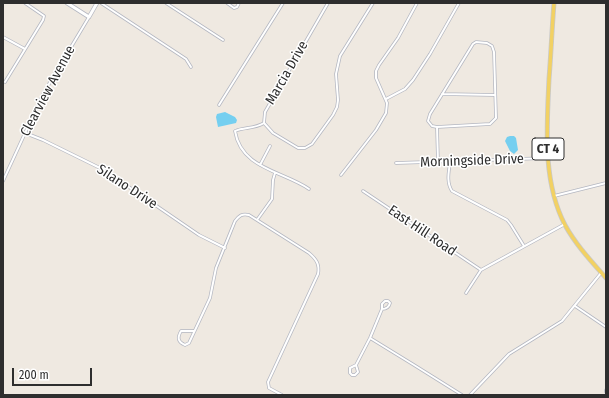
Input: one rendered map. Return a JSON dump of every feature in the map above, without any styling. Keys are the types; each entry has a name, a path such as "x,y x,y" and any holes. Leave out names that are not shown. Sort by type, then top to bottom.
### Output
{"main road":[{"name":"CT 4","path":"554,3 547,127 548,158 554,196 565,224 579,246 606,278"}],"street":[{"path":"5,82 43,20 44,16 25,3"},
{"path":"66,3 89,17"},
{"name":"Clearview Avenue","path":"3,182 43,94 97,3"},
{"path":"101,3 186,59 191,67"},
{"path":"166,3 223,40"},
{"path":"227,3 234,8 237,7 239,3"},
{"path":"219,105 283,3"},
{"name":"Marcia Drive","path":"328,3 265,112 264,123 273,133 298,148 308,147 314,142 334,115 338,100 336,74 340,56 373,3"},
{"path":"341,175 384,117 387,110 386,99 376,78 376,71 379,64 398,38 417,3"},
{"path":"386,99 405,88 413,80 430,54 459,3"},
{"path":"3,37 25,50"},
{"path":"476,42 487,43 492,46 494,52 495,95 496,118 490,124 437,127 432,126 428,121 430,114 442,94 473,44 476,42"},
{"path":"442,94 495,95"},
{"path":"264,123 254,128 235,131 240,149 260,165 309,189"},
{"path":"437,127 438,162"},
{"name":"Silano Drive","path":"25,133 43,140 104,170 199,235 224,248"},
{"path":"260,165 270,146"},
{"name":"Morningside Drive","path":"396,163 548,158"},
{"path":"450,162 449,180 452,191 502,216 511,225 524,246"},
{"path":"257,220 272,199 275,173"},
{"path":"554,196 606,183"},
{"name":"East Hill Road","path":"363,191 481,270"},
{"path":"194,331 181,332 178,340 185,345 189,343 210,298 216,268 224,248 235,221 240,216 245,214 257,220 313,256 318,264 318,274 268,382 269,388 282,395"},
{"path":"466,293 481,270 565,224"},
{"path":"470,395 509,354 562,321 601,272"},
{"path":"356,365 358,372 355,375 352,375 350,373 350,368 356,365 370,338 382,310 383,302 386,300 388,301 390,303 389,306 382,310"},
{"path":"575,306 606,327"},
{"path":"370,338 460,395"}],"water":[{"path":"225,112 235,117 237,120 236,123 218,127 216,117 217,114"},
{"path":"514,136 516,138 518,150 514,154 510,151 505,141 507,137"}]}
